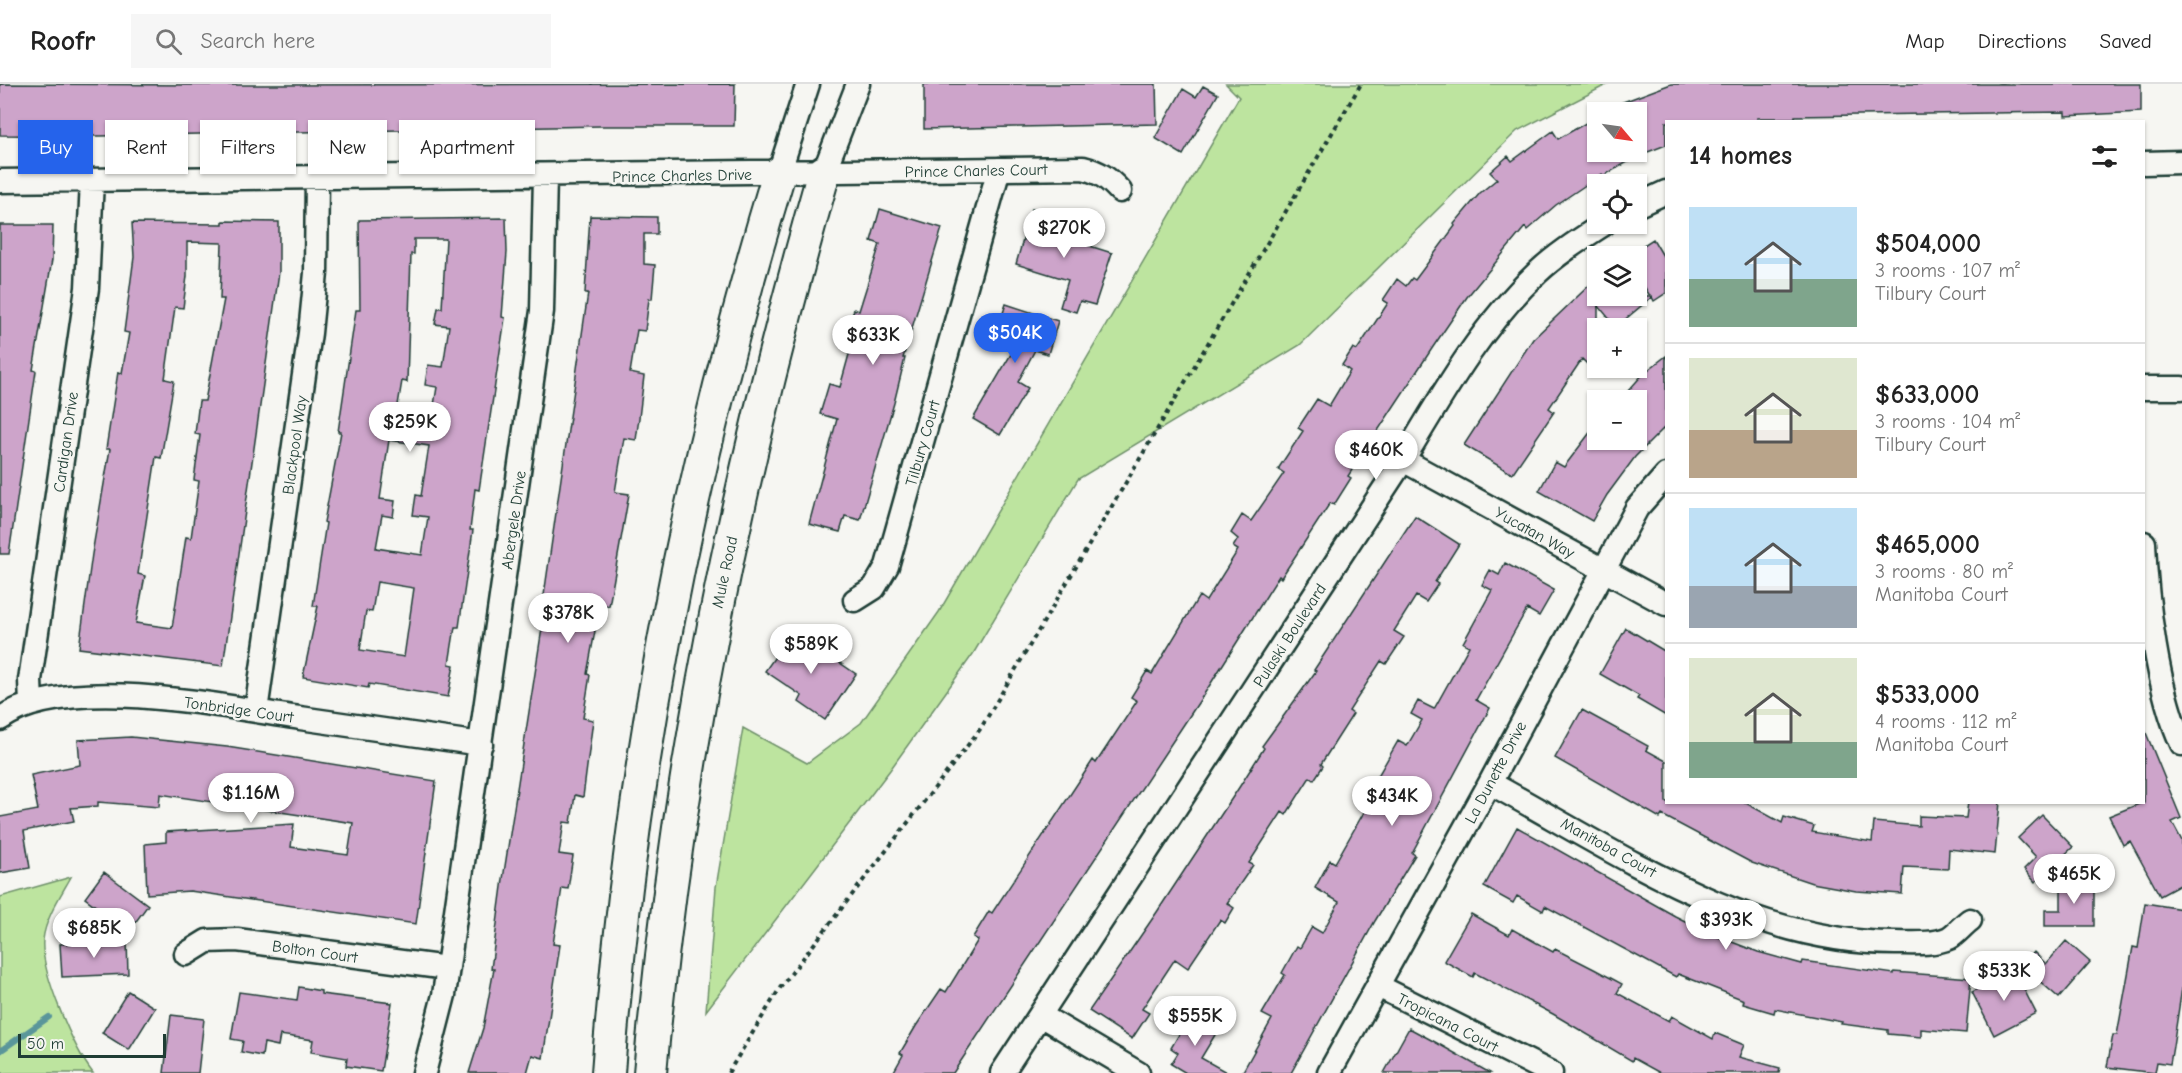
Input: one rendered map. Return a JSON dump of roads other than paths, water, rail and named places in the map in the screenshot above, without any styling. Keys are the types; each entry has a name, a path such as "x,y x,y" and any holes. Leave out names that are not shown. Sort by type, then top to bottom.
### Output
{"main road":[{"name":"Mule Road","path":"650,1073 664,934 706,658 747,460 784,312 824,172"},
{"path":"608,1073 624,893 661,657 705,443 741,299 779,173"}],"street":[{"path":"779,173 808,84"},
{"name":"Mule Road","path":"824,172 858,84"},
{"path":"2145,163 2182,162"},
{"name":"Prince Charles Court","path":"824,172 1083,168 1097,171 1108,178 1120,191"},
{"name":"Tilbury Court","path":"855,600 874,588 887,566 999,169"},
{"name":"Prince Charles Drive","path":"0,181 824,172"},
{"name":"Abergele Drive","path":"424,1073 439,1020 481,744 542,312 545,176"},
{"name":"Blackpool Way","path":"256,711 312,314 316,273 317,177"},
{"name":"Cardigan Drive","path":"31,704 30,680 87,288 92,180"},
{"path":"1647,201 1665,192"},
{"name":"Pulaski Boulevard","path":"1002,1073 1403,460 1457,371 1506,306 1537,273 1590,234"},
{"path":"2145,388 2182,388"},
{"name":"Yucatan Way","path":"1403,460 1665,603"},
{"name":"La Dunette Drive","path":"1329,1073 1490,783 1637,508 1665,476"},
{"path":"2145,576 2164,690 2182,744"},
{"name":"Tonbridge Court","path":"0,719 31,704 70,698 128,696 256,711 481,744"},
{"name":"Manitoba Court","path":"1490,783 1671,881 1744,914 1801,933 1876,943 1924,943 1949,938 1970,920"},
{"name":"Bolton Court","path":"186,954 207,941 237,940 447,968"},
{"name":"Tropicana Court","path":"1378,986 1551,1073"},
{"path":"1040,1015 1138,1073"}],"waterway":[{"path":"0,1051 49,1017"}]}
